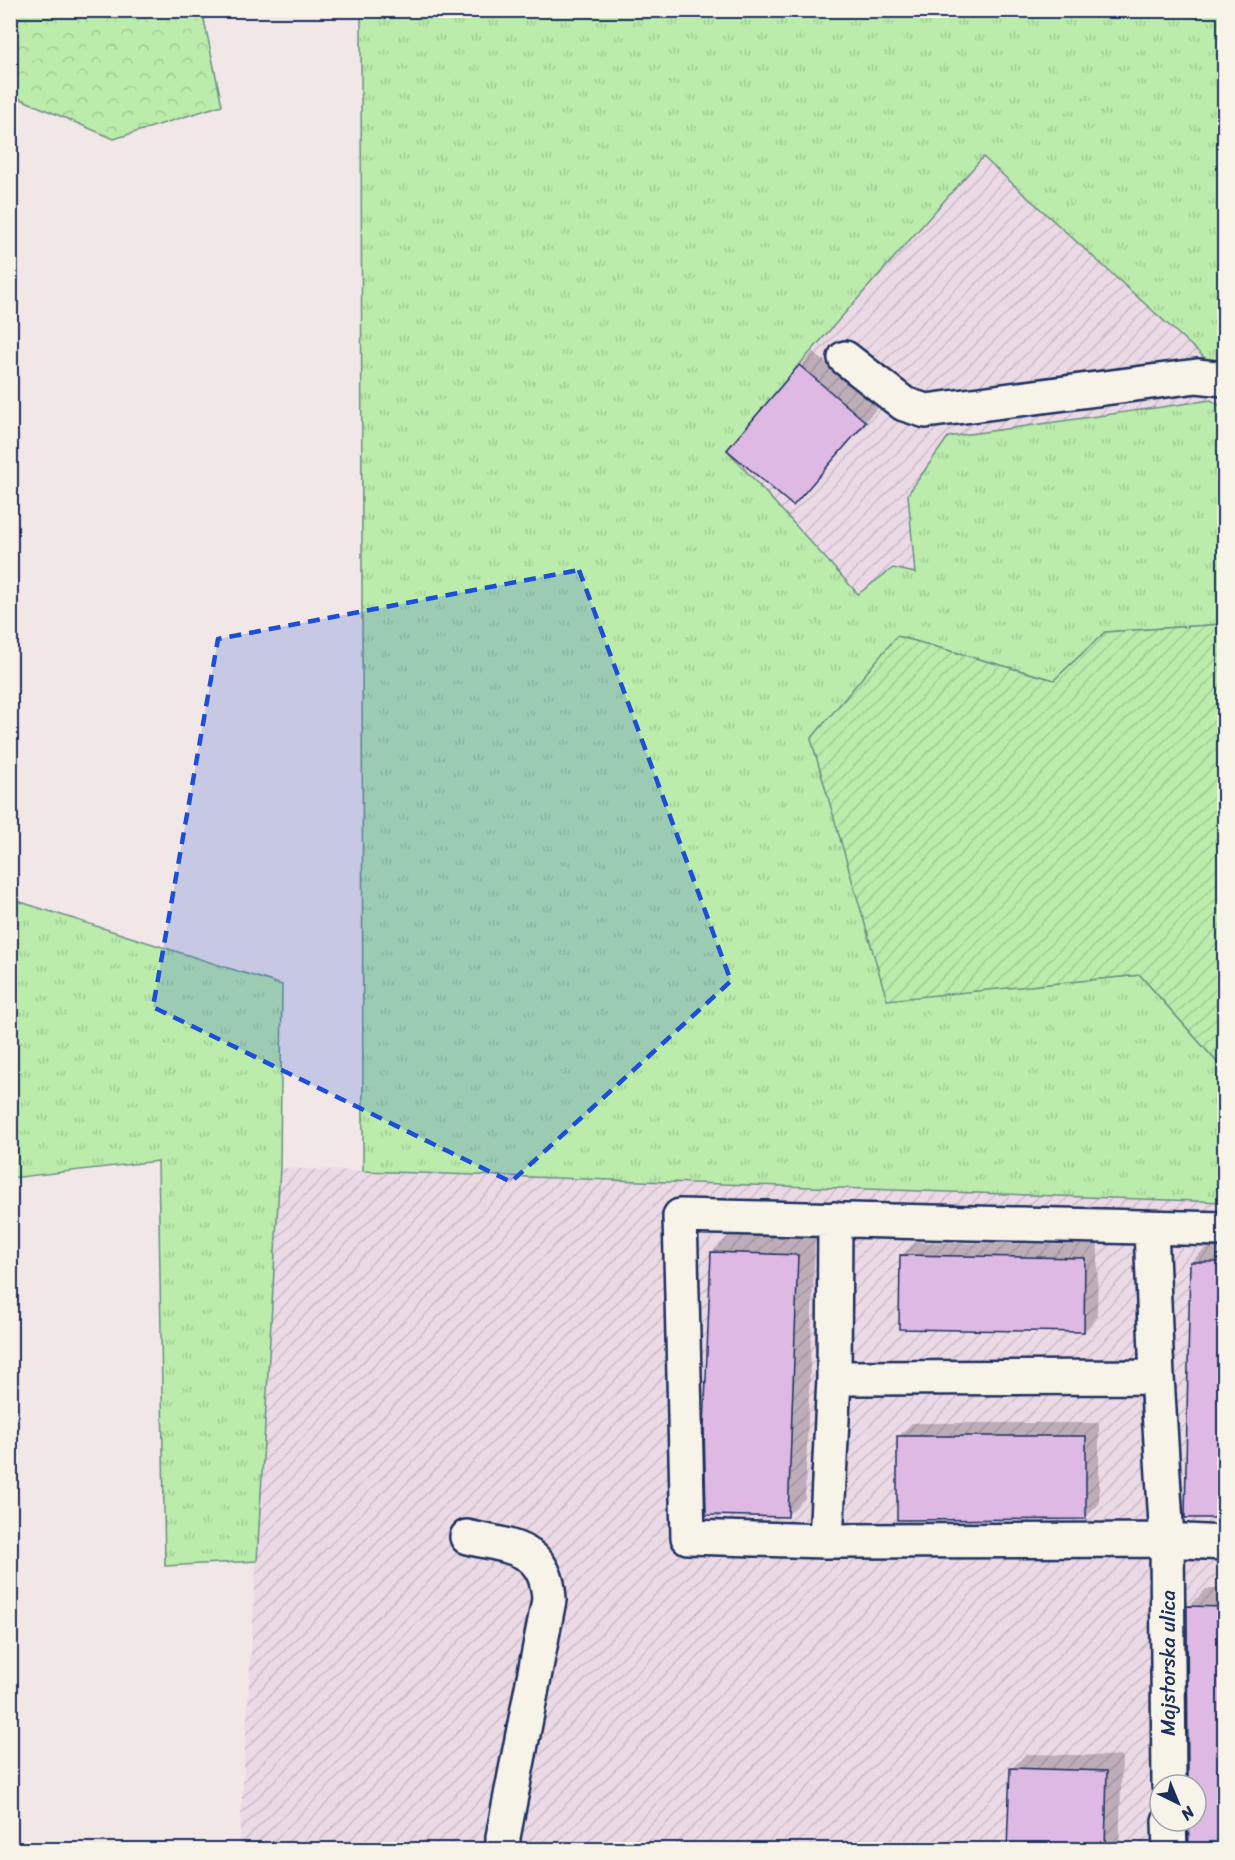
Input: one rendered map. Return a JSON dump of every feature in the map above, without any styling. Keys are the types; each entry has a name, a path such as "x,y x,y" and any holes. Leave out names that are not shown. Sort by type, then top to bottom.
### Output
{"lane":[{"path":"845,358 904,404 926,411 1197,376 1224,380"},
{"path":"1224,1228 680,1216 688,1537 826,1541 1167,1540 1224,1543"},
{"path":"826,1541 834,1378 835,1219"},
{"name":"Majstorska ulica","path":"1151,1228 1167,1540 1169,1773"},
{"path":"834,1378 1157,1377"},
{"path":"467,1537 520,1549 541,1565 548,1584 549,1600 503,1837 503,1850"},
{"path":"1170,1833 1170,1850"}],"highlighted area":[{"path":"579,570 731,981 511,1182 153,1007 218,639"}],"shaded area":[{"path":"995,144 1198,313 1224,519 897,636 727,450 799,365"},
{"path":"280,1168 1224,1202 1224,1849 239,1850"}],"green space":[{"path":"202,10 222,105 114,139 11,95 11,11"},
{"path":"361,11 1224,11 1224,370 1206,359 983,157 727,450 858,594 893,568 915,573 908,494 948,437 1211,400 1224,408 1224,624 1105,632 1054,680 897,636 887,999 1140,975 1224,1070 1224,1202 363,1171"},
{"path":"1224,624 1224,1070 1140,975 887,1000 811,739 897,636 1054,680 1105,632"},
{"path":"11,899 282,985 280,1168 257,1561 165,1566 158,1161 11,1178"}],"building":[{"path":"799,365 866,422 793,506 727,450"},
{"path":"711,1252 798,1255 788,1517 706,1515 704,1428"},
{"path":"900,1255 1085,1258 1084,1332 899,1329"},
{"path":"1190,1262 1224,1262 1224,1518 1185,1518"},
{"path":"897,1436 1086,1436 1086,1519 897,1520"},
{"path":"1187,1606 1224,1607 1224,1845 1189,1844 1189,1833 1208,1833 1208,1773 1188,1773"},
{"path":"1010,1768 1107,1771 1105,1850 1007,1850"}]}
